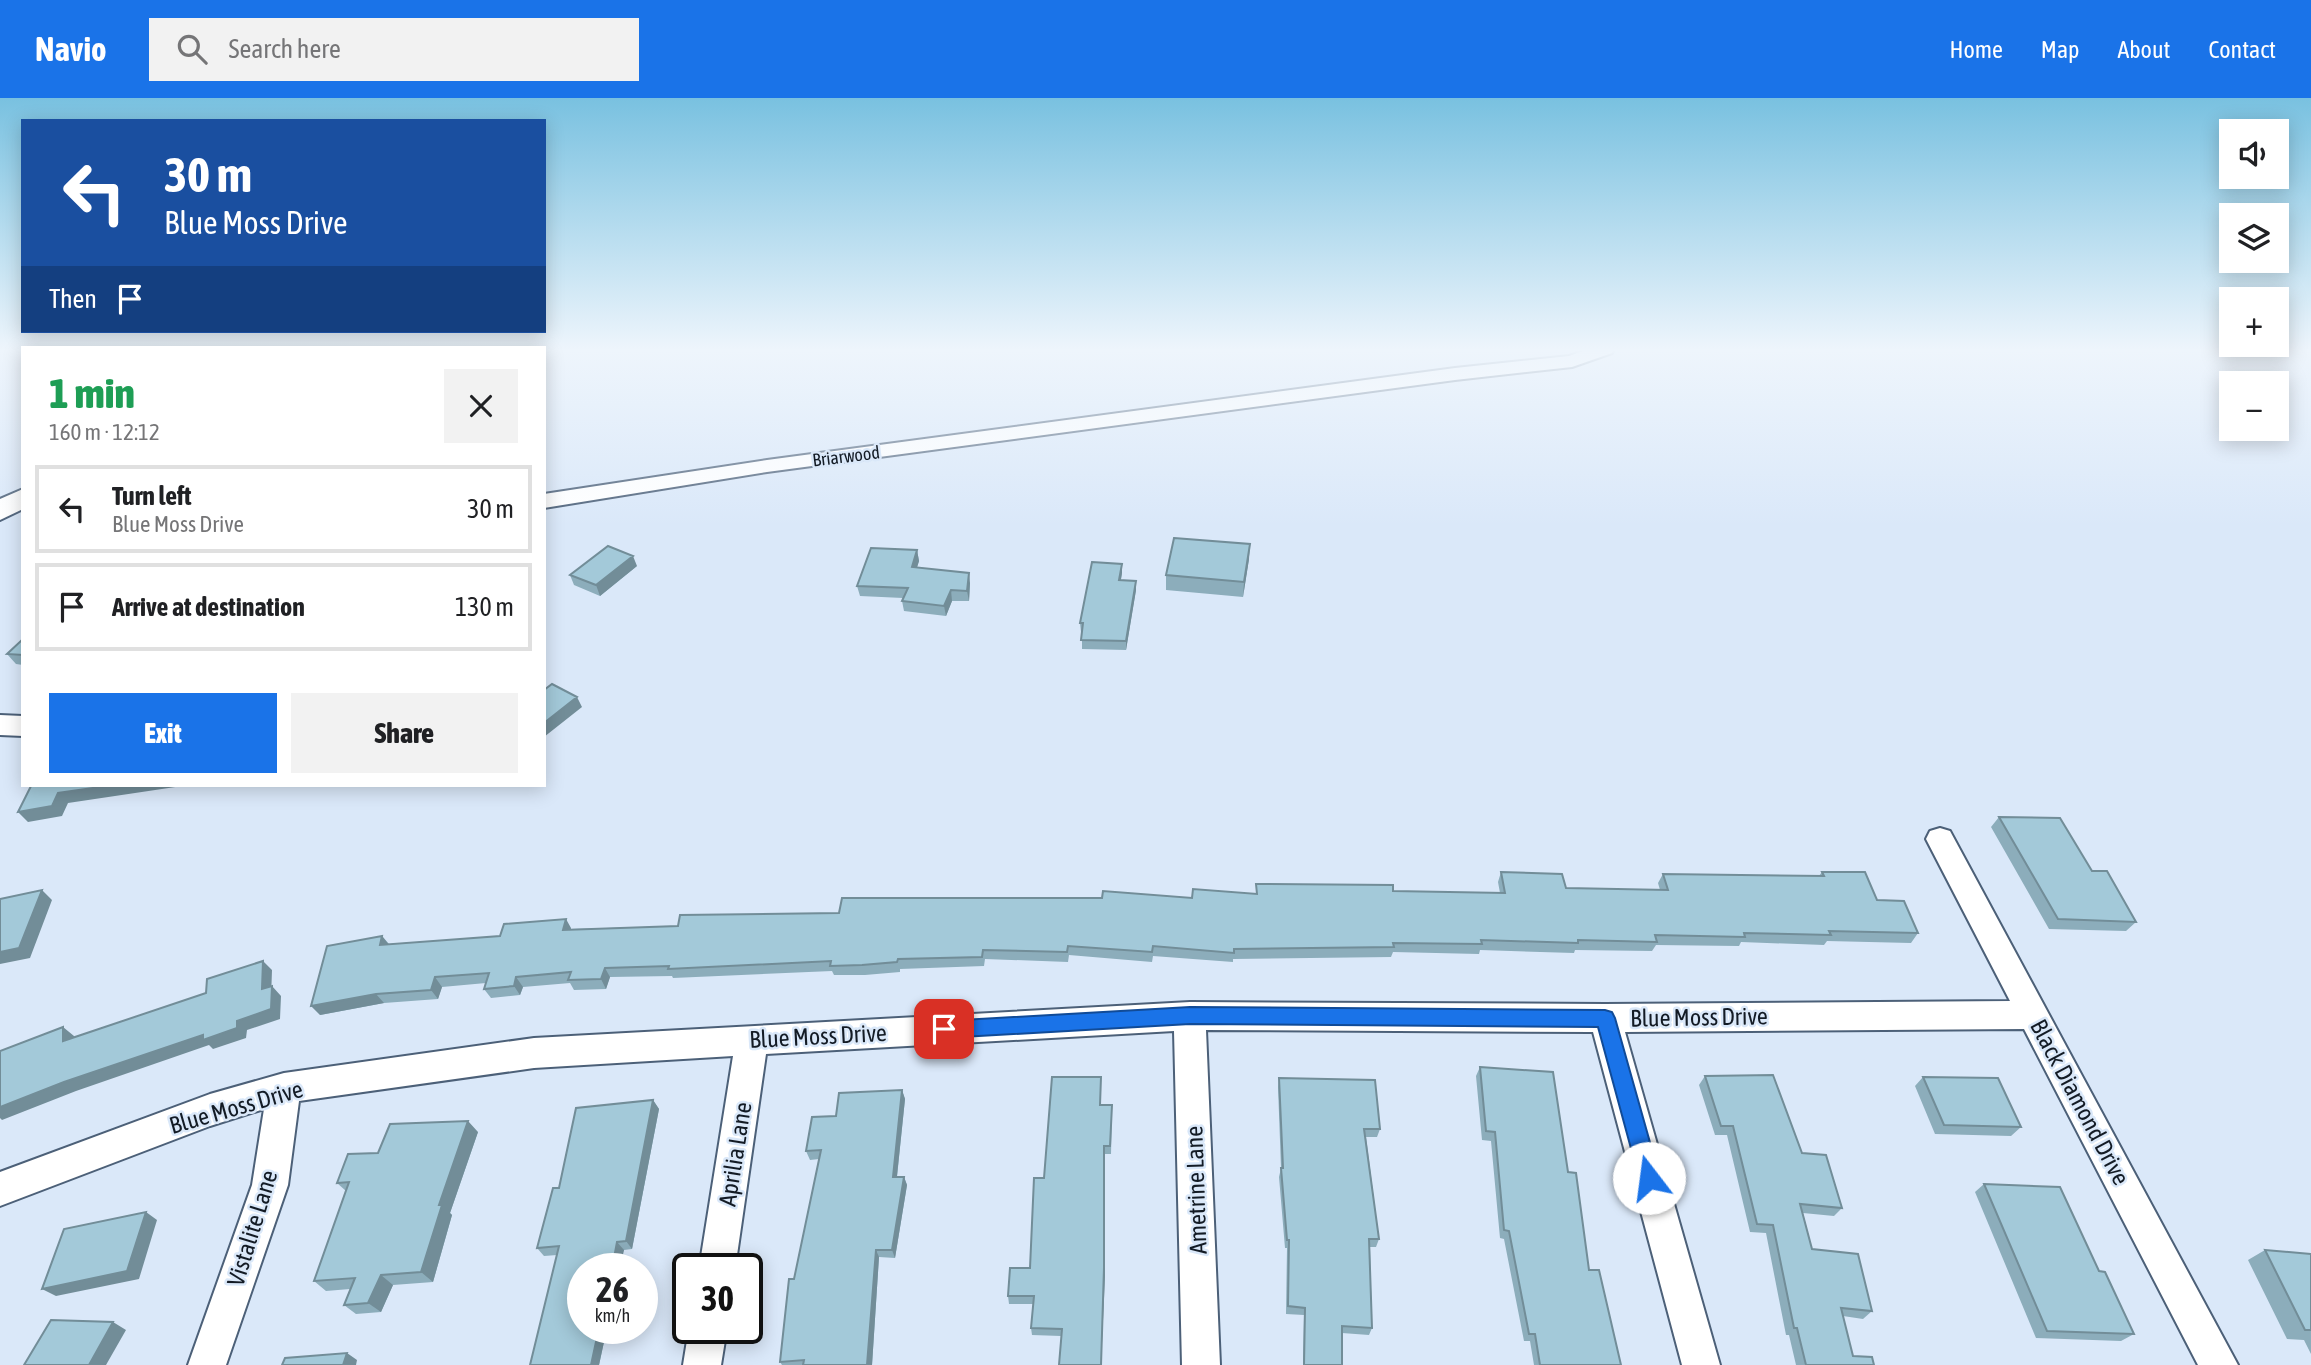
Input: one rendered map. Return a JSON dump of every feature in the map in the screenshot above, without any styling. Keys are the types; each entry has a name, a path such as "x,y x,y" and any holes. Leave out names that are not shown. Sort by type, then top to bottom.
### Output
{"street":[{"name":"Briarwood","path":"546,501 767,466 1200,408"},
{"path":"0,511 21,498"},
{"path":"0,725 21,726"},
{"name":"Black Diamond Drive","path":"1940,839 2219,1365"},
{"name":"Blue Moss Drive","path":"0,1189 210,1110 284,1088 534,1053 1190,1016 1605,1018 2034,1015"},
{"name":"Ametrine Lane","path":"1190,1016 1201,1365"},
{"path":"1605,1018 1701,1365"},
{"name":"Aprilia Lane","path":"719,1253 752,1040"},
{"name":"Vistalite Lane","path":"207,1365 270,1185 284,1088"},
{"path":"702,1365 705,1344"}],"building":[{"path":"1174,538 1250,544 1244,582 1166,575"},
{"path":"608,546 633,556 596,585 570,575"},
{"path":"871,548 917,550 912,567 969,573 967,591 951,590 944,606 902,601 908,588 857,586"},
{"path":"1092,562 1122,564 1119,580 1136,581 1126,641 1081,640 1083,623 1080,623"},
{"path":"21,641 21,655 7,654"},
{"path":"552,684 577,697 546,721 546,688"},
{"path":"30,787 100,787 58,793 52,806 18,812"},
{"path":"1999,817 2060,818 2092,871 2107,871 2136,922 2058,919"},
{"path":"1501,872 1562,874 1566,888 1668,890 1663,874 1824,876 1822,872 1865,872 1877,900 1904,901 1918,933 1744,933 1745,937 1655,935 1657,942 1481,940 1482,944 1393,943 1394,947 1234,949 1234,953 1153,946 1152,952 1068,946 1067,952 983,950 982,957 898,959 897,962 862,965 830,966 831,961 668,969 669,966 605,968 601,979 568,980 571,972 516,977 514,986 484,989 489,973 435,977 431,990 376,994 311,1006 327,946 382,936 380,945 500,936 504,924 566,919 563,930 678,926 680,915 839,913 842,898 1102,898 1103,891 1192,898 1193,889 1257,894 1256,884 1393,885 1393,891 1505,893"},
{"path":"42,890 19,948 0,952 0,899"},
{"path":"263,961 262,989 272,986 271,1009 237,1021 237,1028 203,1040 203,1035 64,1082 0,1107 0,1051 63,1027 63,1041 206,993 207,979"},
{"path":"1480,1067 1553,1072 1568,1172 1576,1173 1589,1270 1599,1270 1621,1365 1540,1365 1535,1334 1529,1334 1509,1231 1504,1230 1495,1132 1486,1131"},
{"path":"1773,1075 1802,1153 1826,1155 1842,1208 1800,1204 1812,1249 1858,1254 1872,1311 1841,1308 1853,1356 1872,1357 1874,1365 1806,1365 1797,1328 1794,1328 1773,1225 1757,1224 1733,1126 1721,1126 1705,1076"},
{"path":"1052,1077 1101,1077 1100,1105 1112,1105 1110,1146 1104,1146 1101,1365 1059,1365 1062,1329 1031,1328 1034,1296 1008,1296 1010,1268 1030,1268 1034,1178 1044,1178"},
{"path":"1923,1077 1998,1078 2021,1127 1944,1125"},
{"path":"1279,1078 1375,1080 1380,1129 1364,1129 1379,1239 1369,1239 1372,1328 1342,1326 1342,1365 1304,1365 1305,1308 1288,1306 1289,1240 1281,1168"},
{"path":"902,1090 893,1177 904,1177 892,1250 876,1250 867,1365 803,1365 804,1360 780,1362 789,1279 794,1279 821,1150 806,1151 812,1117 836,1116 839,1093"},
{"path":"653,1100 626,1241 617,1242 615,1253 567,1253 567,1344 596,1344 591,1365 530,1365 559,1246 537,1248 553,1188 559,1188 576,1108"},
{"path":"468,1121 439,1205 442,1205 421,1272 381,1275 368,1303 344,1305 355,1278 314,1281 349,1182 337,1183 348,1154 378,1153 390,1124"},
{"path":"1984,1184 2060,1187 2099,1271 2105,1272 2134,1334 2047,1331"},
{"path":"146,1212 127,1271 42,1289 64,1229"},
{"path":"2265,1250 2311,1254 2311,1330 2305,1330"},
{"path":"51,1320 113,1322 89,1365 24,1365"},
{"path":"347,1353 343,1365 282,1365 285,1358"}],"route":[{"path":"944,1029 1190,1016 1605,1018 1649,1178"}]}
